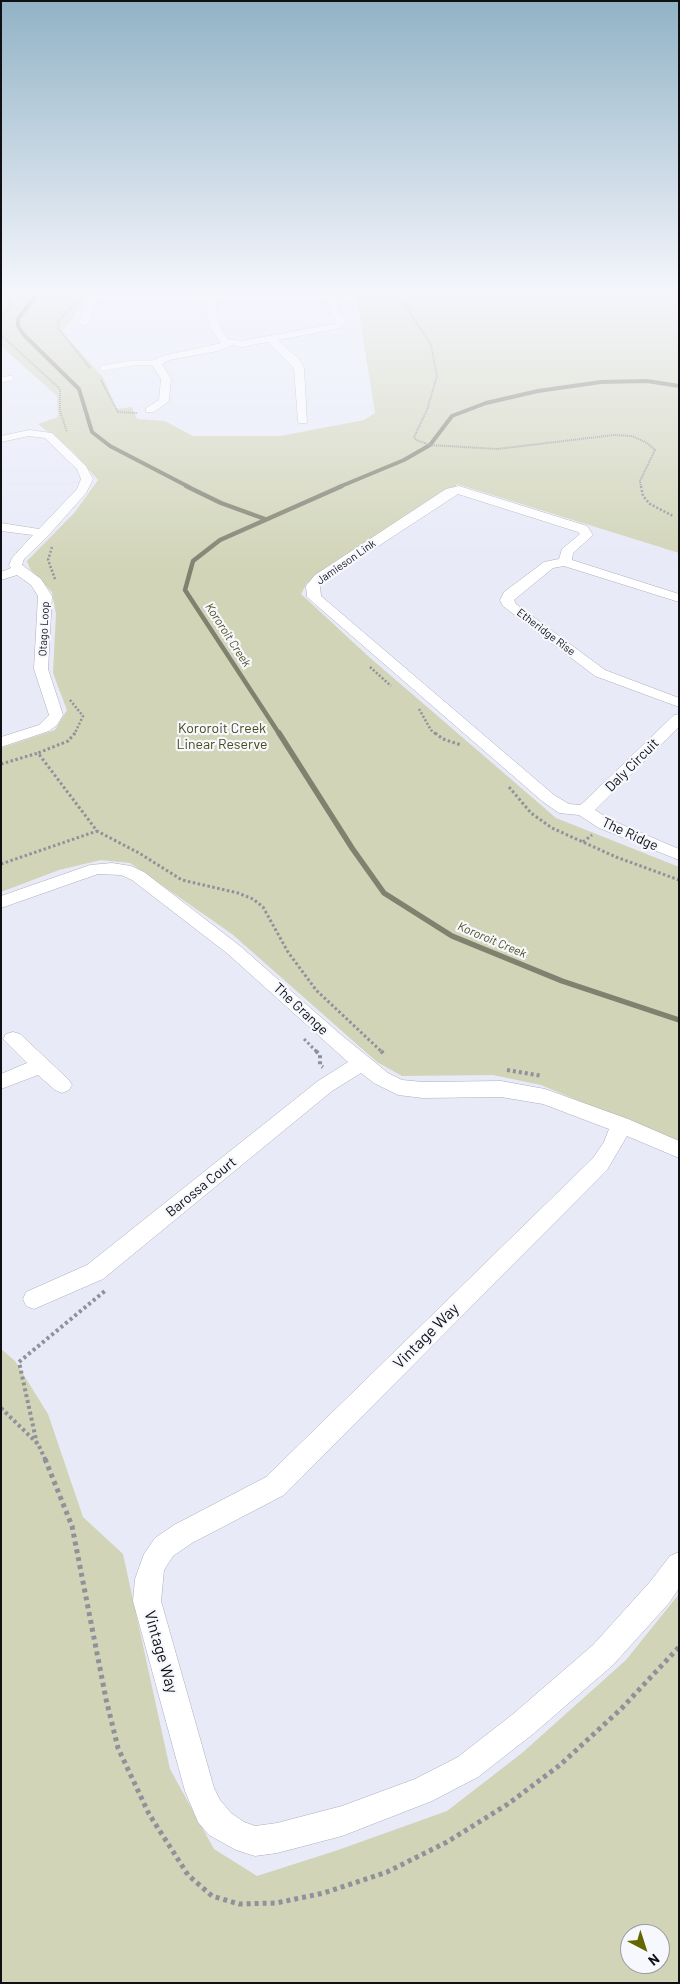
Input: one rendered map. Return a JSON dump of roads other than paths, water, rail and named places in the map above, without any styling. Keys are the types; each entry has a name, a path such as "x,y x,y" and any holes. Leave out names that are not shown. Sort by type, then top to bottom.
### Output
{"street":[{"path":"150,410 164,401 165,387"},
{"path":"300,387 303,421"},
{"path":"1,439 29,433 48,435 82,468 86,484 16,562 15,565 19,570 1,576"},
{"name":"Jamieson Link","path":"565,562 567,552 587,535 583,528 459,490 450,492 320,578 313,586 314,598 548,798 565,809 583,810"},
{"path":"1,527 44,533"},
{"path":"565,562 679,598"},
{"name":"Etheridge Rise","path":"565,562 549,565 509,595 507,600 510,606 600,673 679,703"},
{"name":"Otago Loop","path":"1,742 44,728 56,715 41,669 46,596 36,582 19,570"},
{"name":"Daly Circuit","path":"583,810 599,798 679,718"},
{"name":"The Ridge","path":"583,810 605,824 679,855"},
{"name":"The Grange","path":"1,902 96,869 112,868 125,870 138,876 234,950 362,1063 381,1078 398,1087 423,1090 501,1089 545,1097 621,1125"},
{"path":"13,1039 62,1085"},
{"name":"Barossa Court","path":"34,1299 95,1272 336,1079 362,1063"},
{"path":"1,1082 40,1066"},
{"path":"621,1125 679,1150"},
{"name":"Vintage Way","path":"621,1125 613,1145 600,1164 275,1486 183,1534 164,1547 153,1563 148,1579 147,1601 200,1790 209,1811 220,1824 236,1835 255,1841 277,1838 342,1821 422,1791 468,1767 523,1724 603,1655 642,1613 679,1565"}],"waterway":[{"path":"77,387 79,389 92,432 110,446 189,487"},
{"name":"Kororoit Creek","path":"339,487 404,460 430,445 452,416 486,403 538,391 569,387"},
{"path":"186,486 221,503 265,519"},
{"name":"Kororoit Creek","path":"280,735 185,590 193,561 220,540 342,486"},
{"name":"Kororoit Creek","path":"279,733 352,848 384,893 452,936 562,981 679,1020"}],"park label":[{"name":"Kororoit Creek Linear Reserve","path":"222,736"}]}
